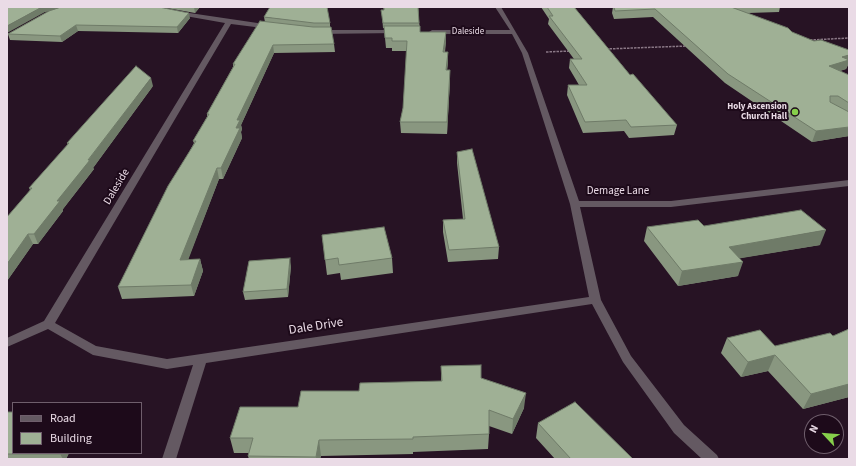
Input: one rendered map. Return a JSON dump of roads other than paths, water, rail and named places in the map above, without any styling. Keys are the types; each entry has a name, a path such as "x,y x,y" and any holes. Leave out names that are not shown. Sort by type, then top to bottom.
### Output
{"street":[{"name":"Demage Lane","path":"498,7 525,53 575,204 671,204 849,183"},
{"path":"170,12 276,28"},
{"name":"Daleside","path":"48,324 229,22"},
{"path":"314,32 407,32"},
{"name":"Daleside","path":"422,32 514,32"},
{"path":"575,204 595,300 632,366 679,429 712,459"},
{"name":"Dale Drive","path":"48,324 93,350 167,364 595,300"},
{"path":"7,344 48,324"},
{"path":"169,459 202,359"}],"place":[{"name":"Holy Ascension Church Hall","path":"795,112"}]}
